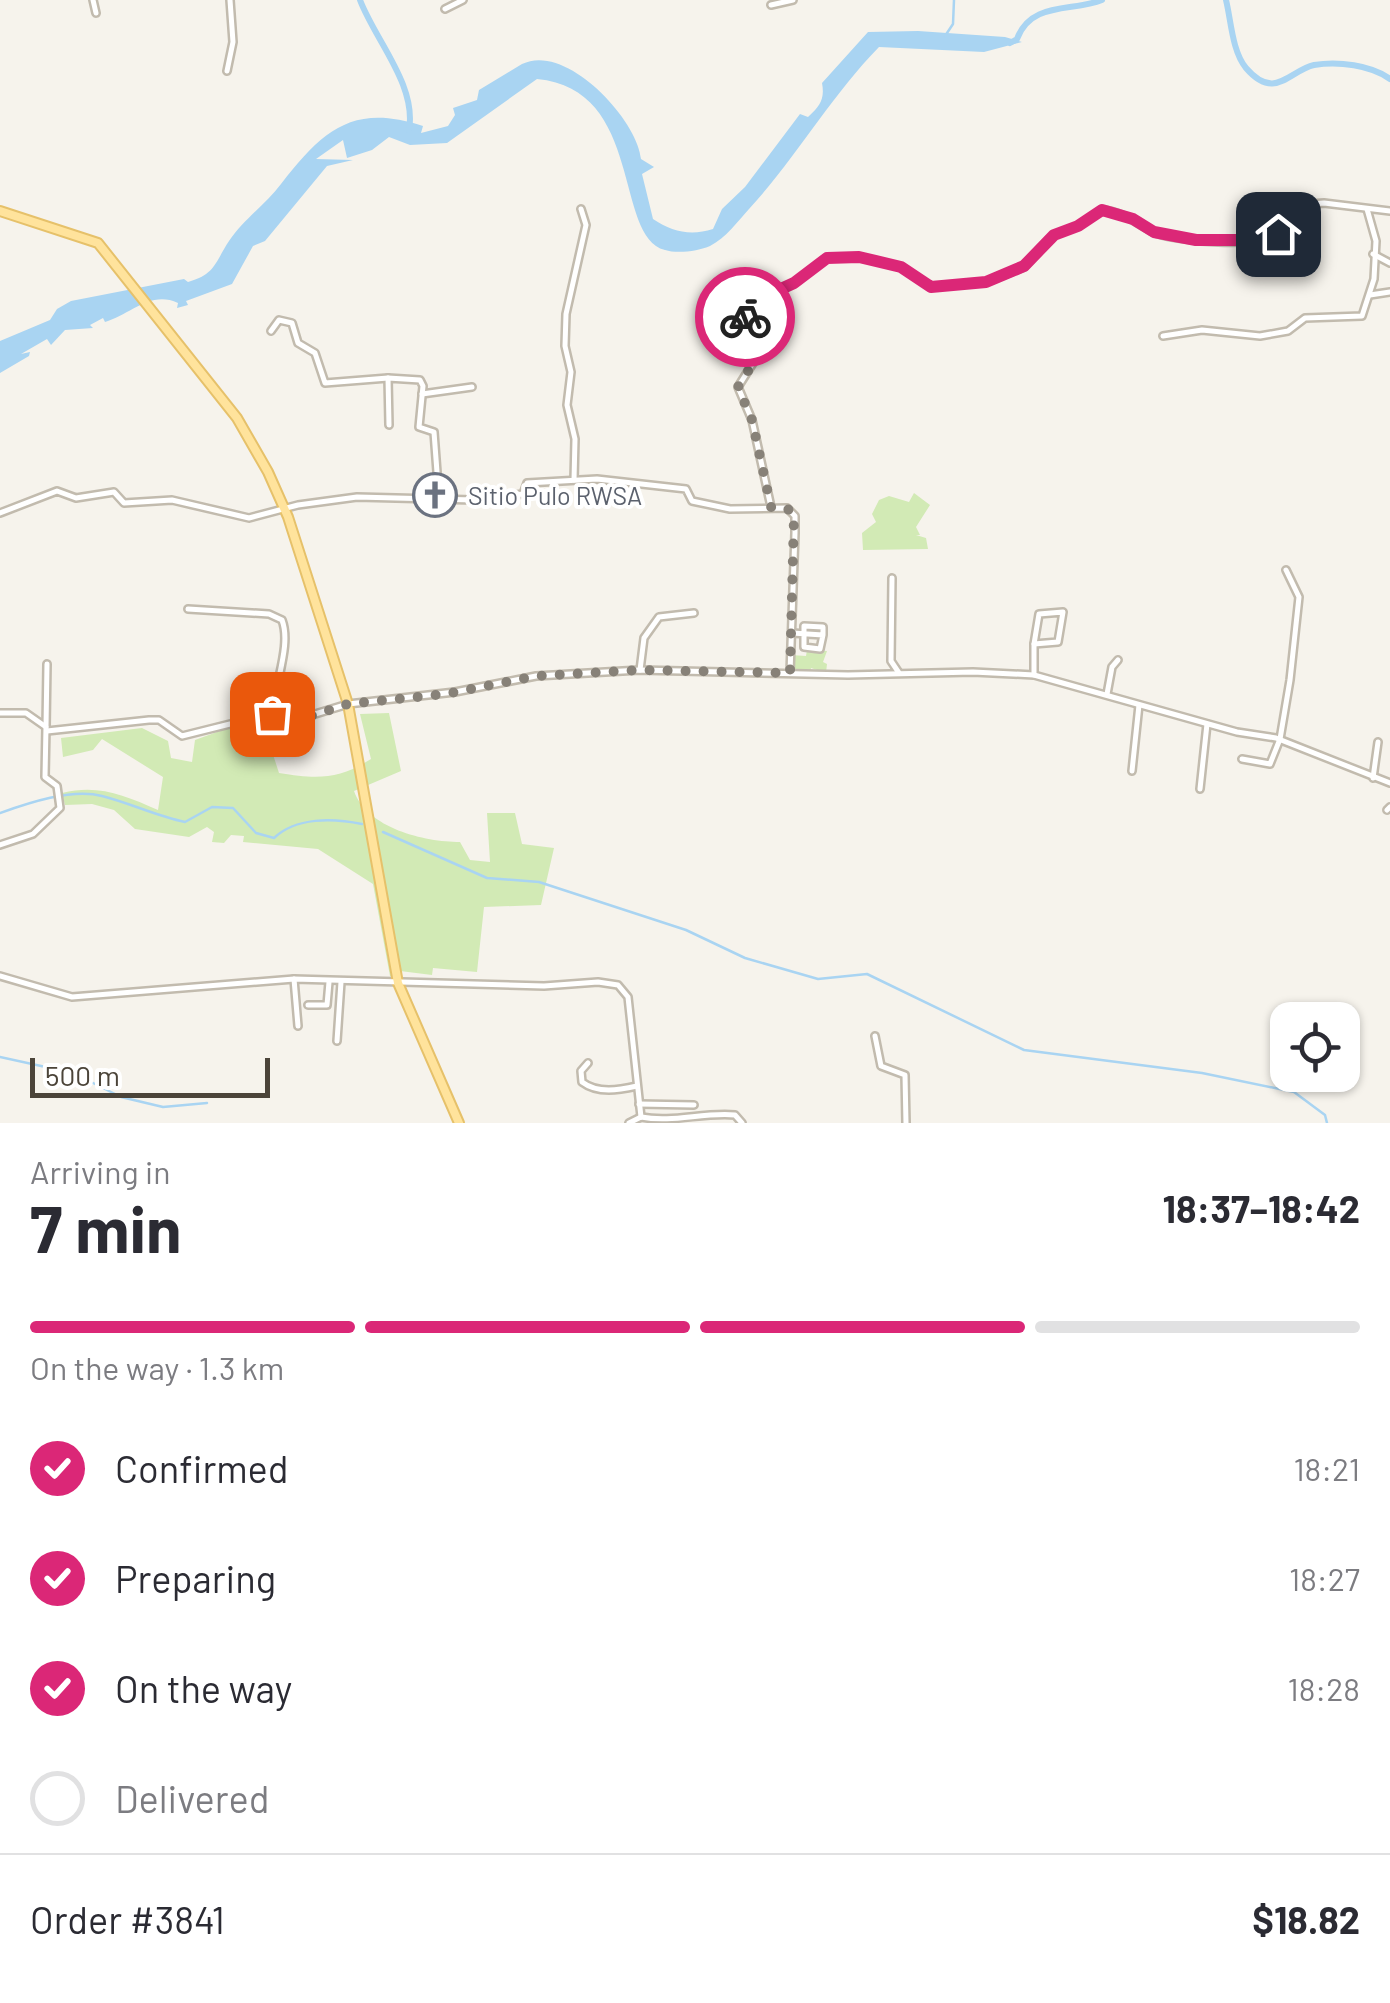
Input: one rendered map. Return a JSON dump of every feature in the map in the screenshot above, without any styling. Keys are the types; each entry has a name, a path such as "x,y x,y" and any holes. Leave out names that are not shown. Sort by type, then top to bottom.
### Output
{"main road":[{"path":"0,211 90,238 113,261 237,418 286,510 348,704 398,983 458,1123"}],"street":[{"path":"93,0 96,12"},
{"path":"227,70 233,42 230,0"},
{"path":"445,9 463,0"},
{"path":"771,5 793,0"},
{"path":"771,507 752,420 739,392 740,382 758,355 742,308 794,283 818,262 859,257 901,267 920,282 942,288 986,282 1016,272 1054,235 1078,226 1097,210 1108,210 1154,232 1204,241 1271,237 1282,231 1297,205 1390,212"},
{"path":"1163,336 1202,330 1260,336 1288,331 1305,318 1355,319 1363,314 1370,295 1375,235 1366,208"},
{"path":"574,480 575,439 568,405 571,372 565,346 566,314 586,225 581,209"},
{"path":"1373,254 1390,263"},
{"path":"1370,295 1387,291"},
{"path":"272,331 279,320 292,323 298,343 316,353 324,383 420,380 418,427 434,432 439,499"},
{"path":"388,378 389,425"},
{"path":"422,394 451,394 472,387"},
{"path":"0,513 57,491 76,498 114,492 124,504 172,500 249,518 357,497 522,495 527,483 574,480 686,489 692,502 722,508 787,508 794,516 790,673"},
{"path":"1242,759 1270,764 1280,739 1299,598 1286,570"},
{"path":"892,578 892,661 899,673"},
{"path":"188,609 269,614 282,620 286,632 276,676 274,728"},
{"path":"1034,644 1058,642 1062,612 1039,614 1034,644 1034,675"},
{"path":"640,670 644,638 658,618 694,613"},
{"path":"792,633 824,635 820,649 805,648 804,634"},
{"path":"1107,694 1112,667 1118,660"},
{"path":"0,845 39,830 56,814 60,804 58,792 43,768 47,664"},
{"path":"46,729 149,720 163,722 182,736 230,724 274,728 348,704 446,694 536,676 640,670 1034,675 1207,724 1280,739 1389,785"},
{"path":"1132,772 1139,705"},
{"path":"0,713 32,714 46,729"},
{"path":"1200,789 1207,724"},
{"path":"1373,778 1378,742"},
{"path":"0,976 72,997 294,979 563,986 586,981 618,986 629,1001 641,1117"},
{"path":"294,979 298,1026"},
{"path":"308,1005 327,1005 328,982"},
{"path":"337,1041 341,982"},
{"path":"875,1036 881,1066 905,1075 906,1123"},
{"path":"588,1064 582,1068 581,1080 588,1086 612,1090 638,1086"},
{"path":"639,1104 694,1105"},
{"path":"629,1123 641,1117 690,1121 716,1113 735,1115 742,1123"}],"green space":[{"path":"914,493 930,505 916,527 920,535 916,535 926,538 928,549 863,550 862,533 876,522 872,514 879,500 889,496 909,502"},
{"path":"807,650 827,651 823,662 827,664 826,673 811,668 810,673 791,672 791,655 806,656"},
{"path":"389,713 401,771 354,791 371,815 414,836 460,842 470,860 490,862 487,813 515,813 522,844 554,848 541,905 484,907 477,972 433,968 432,975 400,971 399,977 390,976 373,884 318,849 243,842 244,836 231,835 224,843 212,842 214,832 207,827 189,837 135,829 114,810 92,804 65,805 62,793 99,790 158,810 163,777 102,739 93,750 63,757 61,738 142,728 168,741 171,758 192,762 195,740 228,728 268,739 279,773 327,776 371,759 360,714"}],"water":[{"path":"868,32 1005,37 1022,42 984,52 879,47 766,189 726,234 705,248 670,251 649,239 638,219 611,134 595,108 571,89 537,79 447,143 410,145 389,137 372,150 347,158 343,140 316,159 353,160 327,166 265,241 253,246 232,284 186,301 188,305 177,308 178,303 168,300 149,301 114,319 105,322 103,318 90,325 93,328 65,330 51,345 47,339 21,354 30,352 29,356 0,373 0,341 50,320 57,309 71,301 184,279 188,282 204,275 235,233 296,165 342,126 377,118 423,126 421,133 448,126 455,115 453,108 477,100 479,90 522,64 540,60 578,74 614,106 637,143 641,159 654,167 642,174 653,219 682,232 713,229 722,209 745,187 800,114 808,117 816,109 822,98 822,83"}],"waterway":[{"path":"360,0 401,80 410,113 409,130"},
{"path":"945,36 953,24 954,0"},
{"path":"1010,43 1042,13 1102,0"},
{"path":"1226,0 1241,61 1265,83 1282,81 1314,65 1333,64 1364,67 1390,79"},
{"path":"0,813 50,798 90,794 185,822 212,807 233,808 256,833 274,838 293,826 315,821 362,824"},
{"path":"383,832 487,878 539,882 686,930 745,958 818,979 867,974 1024,1050 1202,1073 1294,1092 1325,1115 1327,1123"},
{"path":"0,1057 73,1073 121,1097 163,1107 207,1103"}],"way so far":[{"path":"272,714 274,728 348,704 446,694 536,676 640,670 790,673 794,516 787,508 771,507 752,420 739,392 744,374 758,355 745,317"}],"place":[{"name":"Sitio Pulo RWSA","path":"435,495"}],"route":[{"path":"745,317 744,306 794,283 827,258 859,257 901,267 931,287 986,282 1016,272 1054,235 1084,223 1097,210 1108,210 1154,232 1196,240 1259,240 1278,234"}]}
